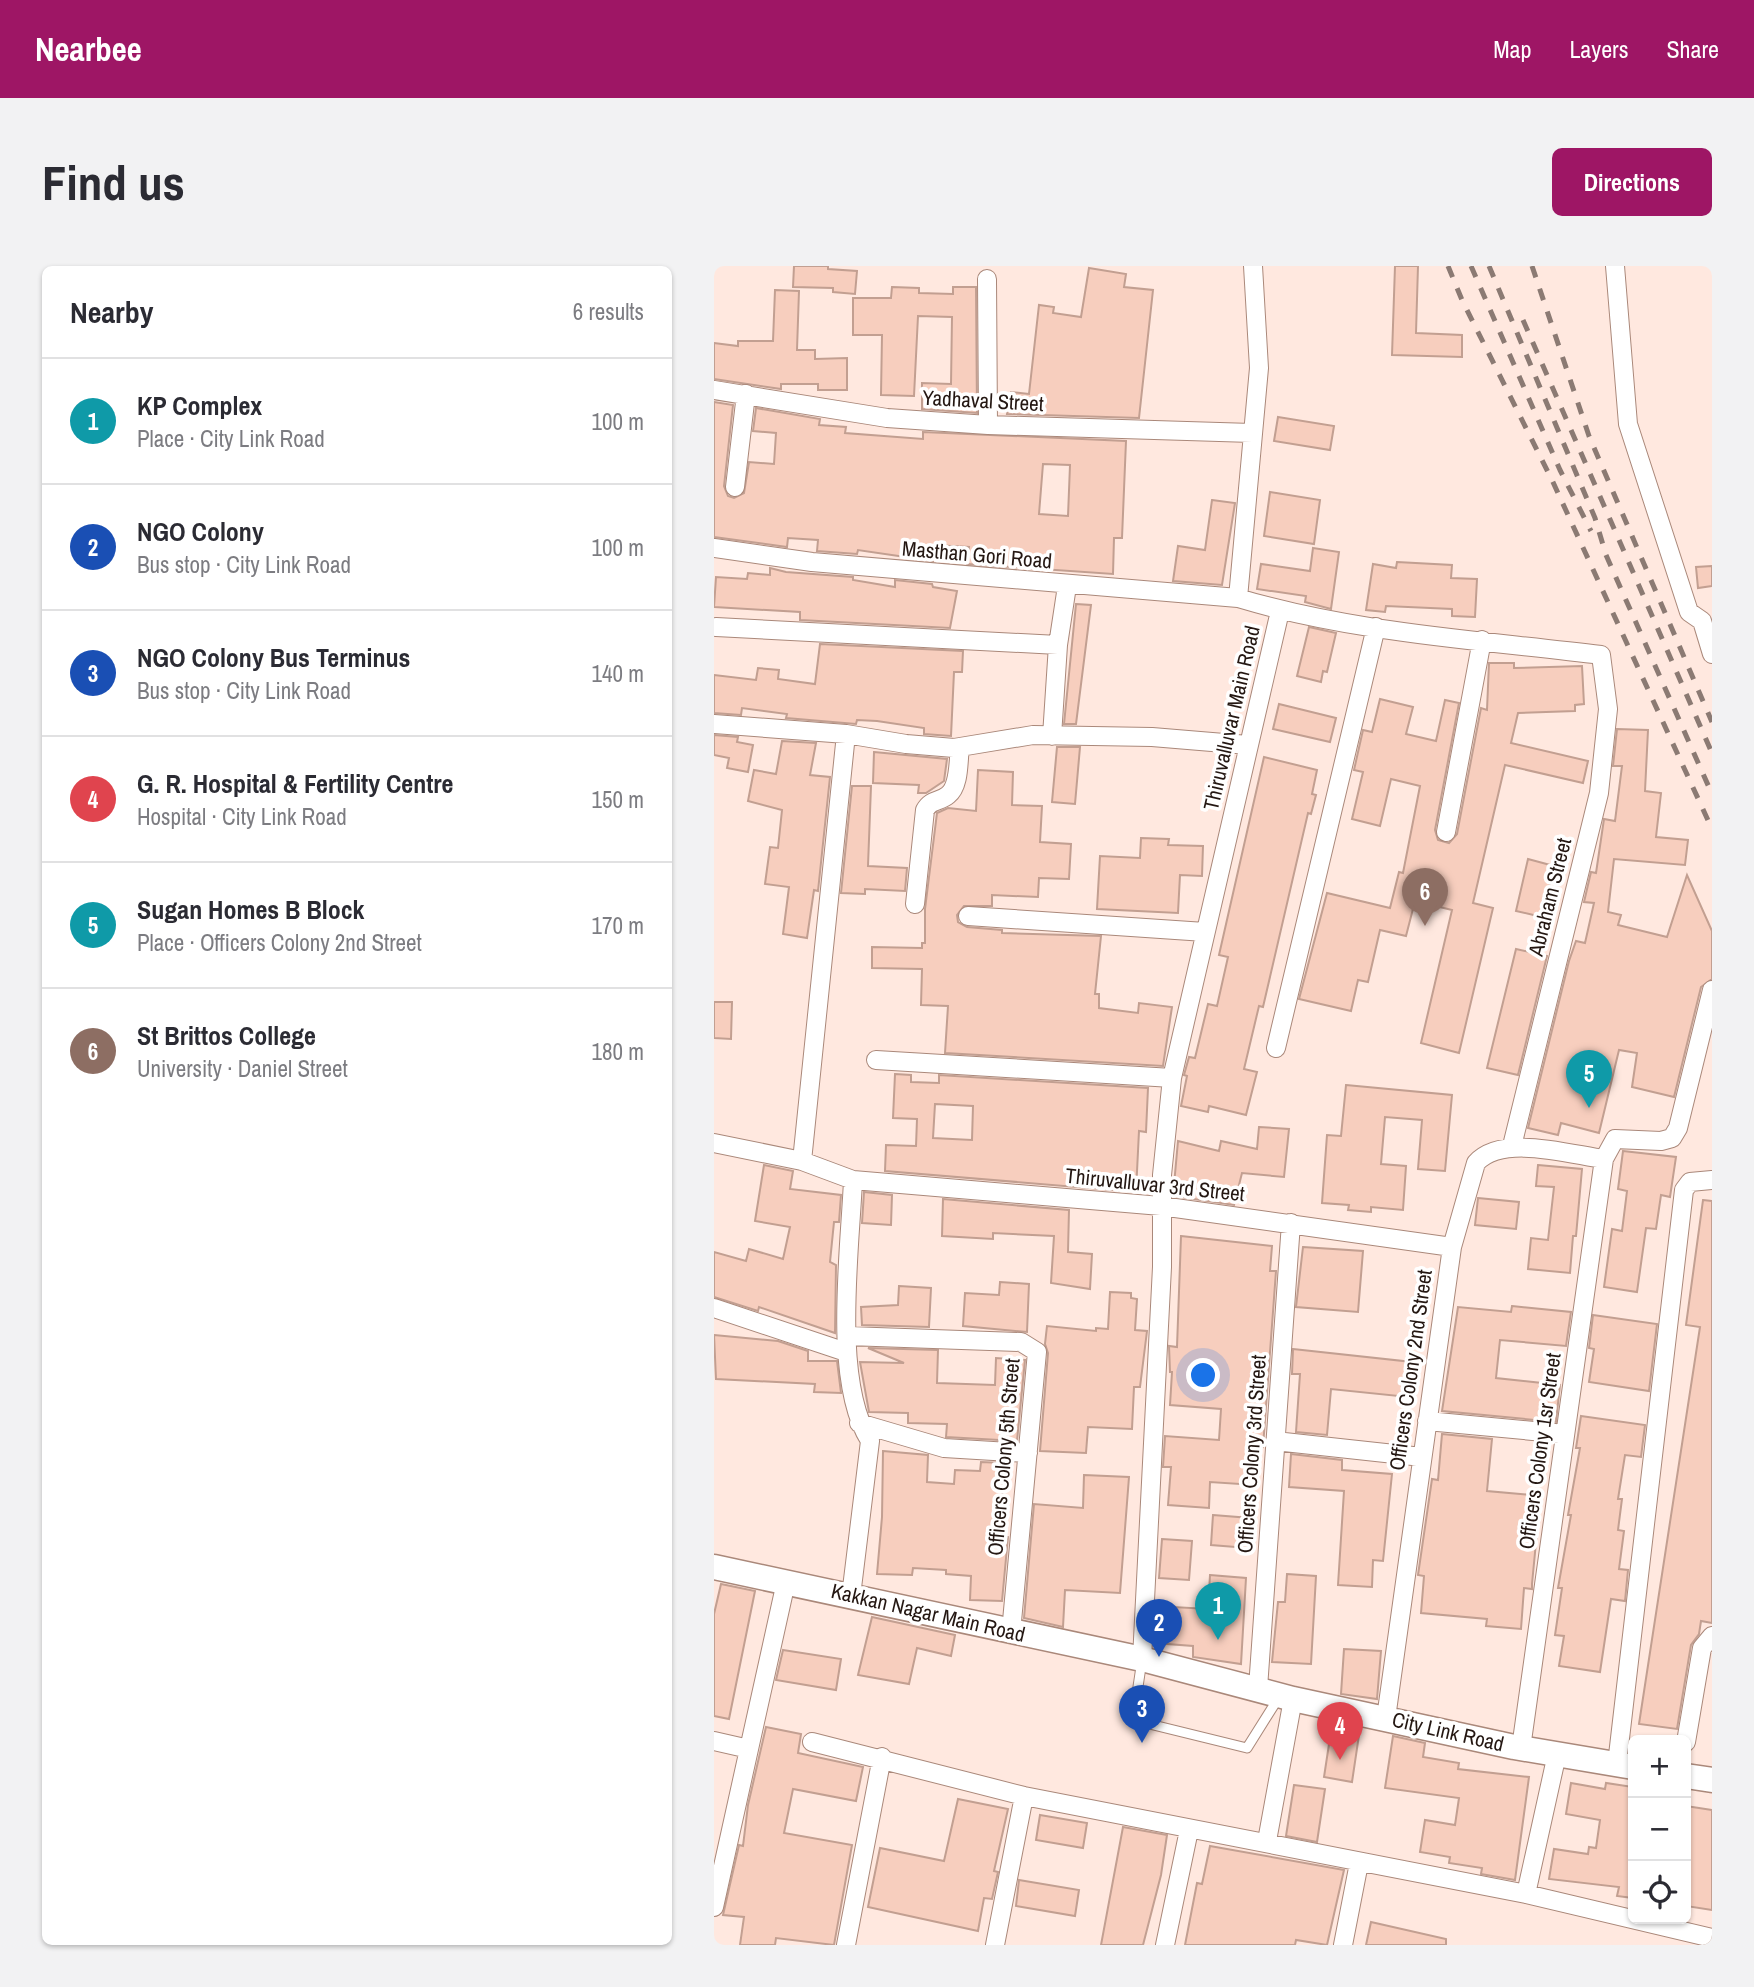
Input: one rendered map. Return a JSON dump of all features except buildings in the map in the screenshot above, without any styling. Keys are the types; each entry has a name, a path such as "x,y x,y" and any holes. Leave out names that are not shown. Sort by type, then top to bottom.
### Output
{"street":[{"name":"Thiruvalluvar Main Road","path":"1142,1659 1162,1268 1161,1206 1172,1078 1280,611 1238,598 1259,368 1253,266"},
{"path":"1615,266 1628,424 1689,612 1707,621 1712,654"},
{"path":"987,279 988,425"},
{"name":"Yadhaval Street","path":"714,390 887,418 988,425 1252,433"},
{"path":"734,487 746,394"},
{"name":"Masthan Gori Road","path":"714,548 812,562 1067,586 1238,598"},
{"path":"1052,736 1058,645 1067,586"},
{"path":"1280,611 1482,640 1446,832"},
{"path":"716,627 1058,645"},
{"path":"1276,1048 1377,627"},
{"name":"Abraham Street","path":"1482,640 1601,655 1608,709 1599,793 1512,1146"},
{"path":"714,724 846,734 906,744 960,747 1052,736 1152,737 1248,745"},
{"path":"802,1161 846,734"},
{"path":"915,904 925,810 954,788 960,747"},
{"path":"968,916 1205,932"},
{"path":"1604,1159 1615,1139 1661,1141 1672,1138 1678,1128 1712,990"},
{"path":"876,1060 1172,1078"},
{"name":"Thiruvalluvar 3rd Street","path":"714,1143 802,1161 853,1180 1161,1206 1452,1247"},
{"name":"Officers Colony 2nd Street","path":"1385,1718 1452,1247 1476,1163 1485,1153 1512,1146 1604,1159"},
{"name":"Officers Colony 1sr Street","path":"1521,1748 1604,1159"},
{"path":"851,1596 870,1455 870,1441 859,1423 847,1344 853,1180"},
{"path":"1625,1765 1684,1190 1690,1182 1712,1180"},
{"name":"Officers Colony 3rd Street","path":"1267,1841 1277,1694 1275,1441 1291,1223"},
{"path":"714,1308 847,1344"},
{"name":"Officers Colony 5th Street","path":"847,1344 1021,1342 1033,1347 1037,1352 1011,1632"},
{"path":"1427,1421 1565,1434"},
{"path":"859,1423 944,1448 1028,1453"},
{"path":"1275,1441 1422,1457"},
{"name":"Kakkan Nagar Main Road","path":"714,1567 1142,1659"},
{"path":"714,1907 720,1851 749,1749 786,1582"},
{"path":"1687,1735 1702,1648 1712,1636"},
{"name":"City Link Road","path":"1142,1659 1277,1694 1521,1748 1625,1765"},
{"path":"714,1741 749,1749"},
{"path":"812,1742 882,1757 1024,1796 1189,1830 1267,1841 1359,1863 1526,1895 1665,1937 1712,1938"},
{"path":"1526,1895 1557,1754"},
{"path":"846,1945 882,1757"},
{"path":"1691,1777 1712,1780"},
{"path":"995,1945 1024,1796"},
{"path":"1166,1945 1189,1830"},
{"path":"1343,1945 1359,1863"}],"lane":[{"path":"1142,1659 1133,1720 1247,1748 1277,1694"}],"railway":[{"path":"1448,266 1462,300 1552,480 1712,829"},
{"path":"1471,266 1560,470 1591,531"},
{"path":"1489,266 1595,518 1606,555 1712,794"},
{"path":"1532,266 1589,436 1712,722"},
{"path":"1523,320 1712,753"}],"place":[{"name":"St Brittos College","path":"1425,926"},
{"name":"Sugan Homes B Block","path":"1589,1108"},
{"name":"KP Complex","path":"1218,1640"},
{"name":"NGO Colony","path":"1159,1657"},
{"name":"NGO Colony Bus Terminus","path":"1142,1743"},
{"name":"G. R. Hospital & Fertility Centre","path":"1340,1760"}]}
